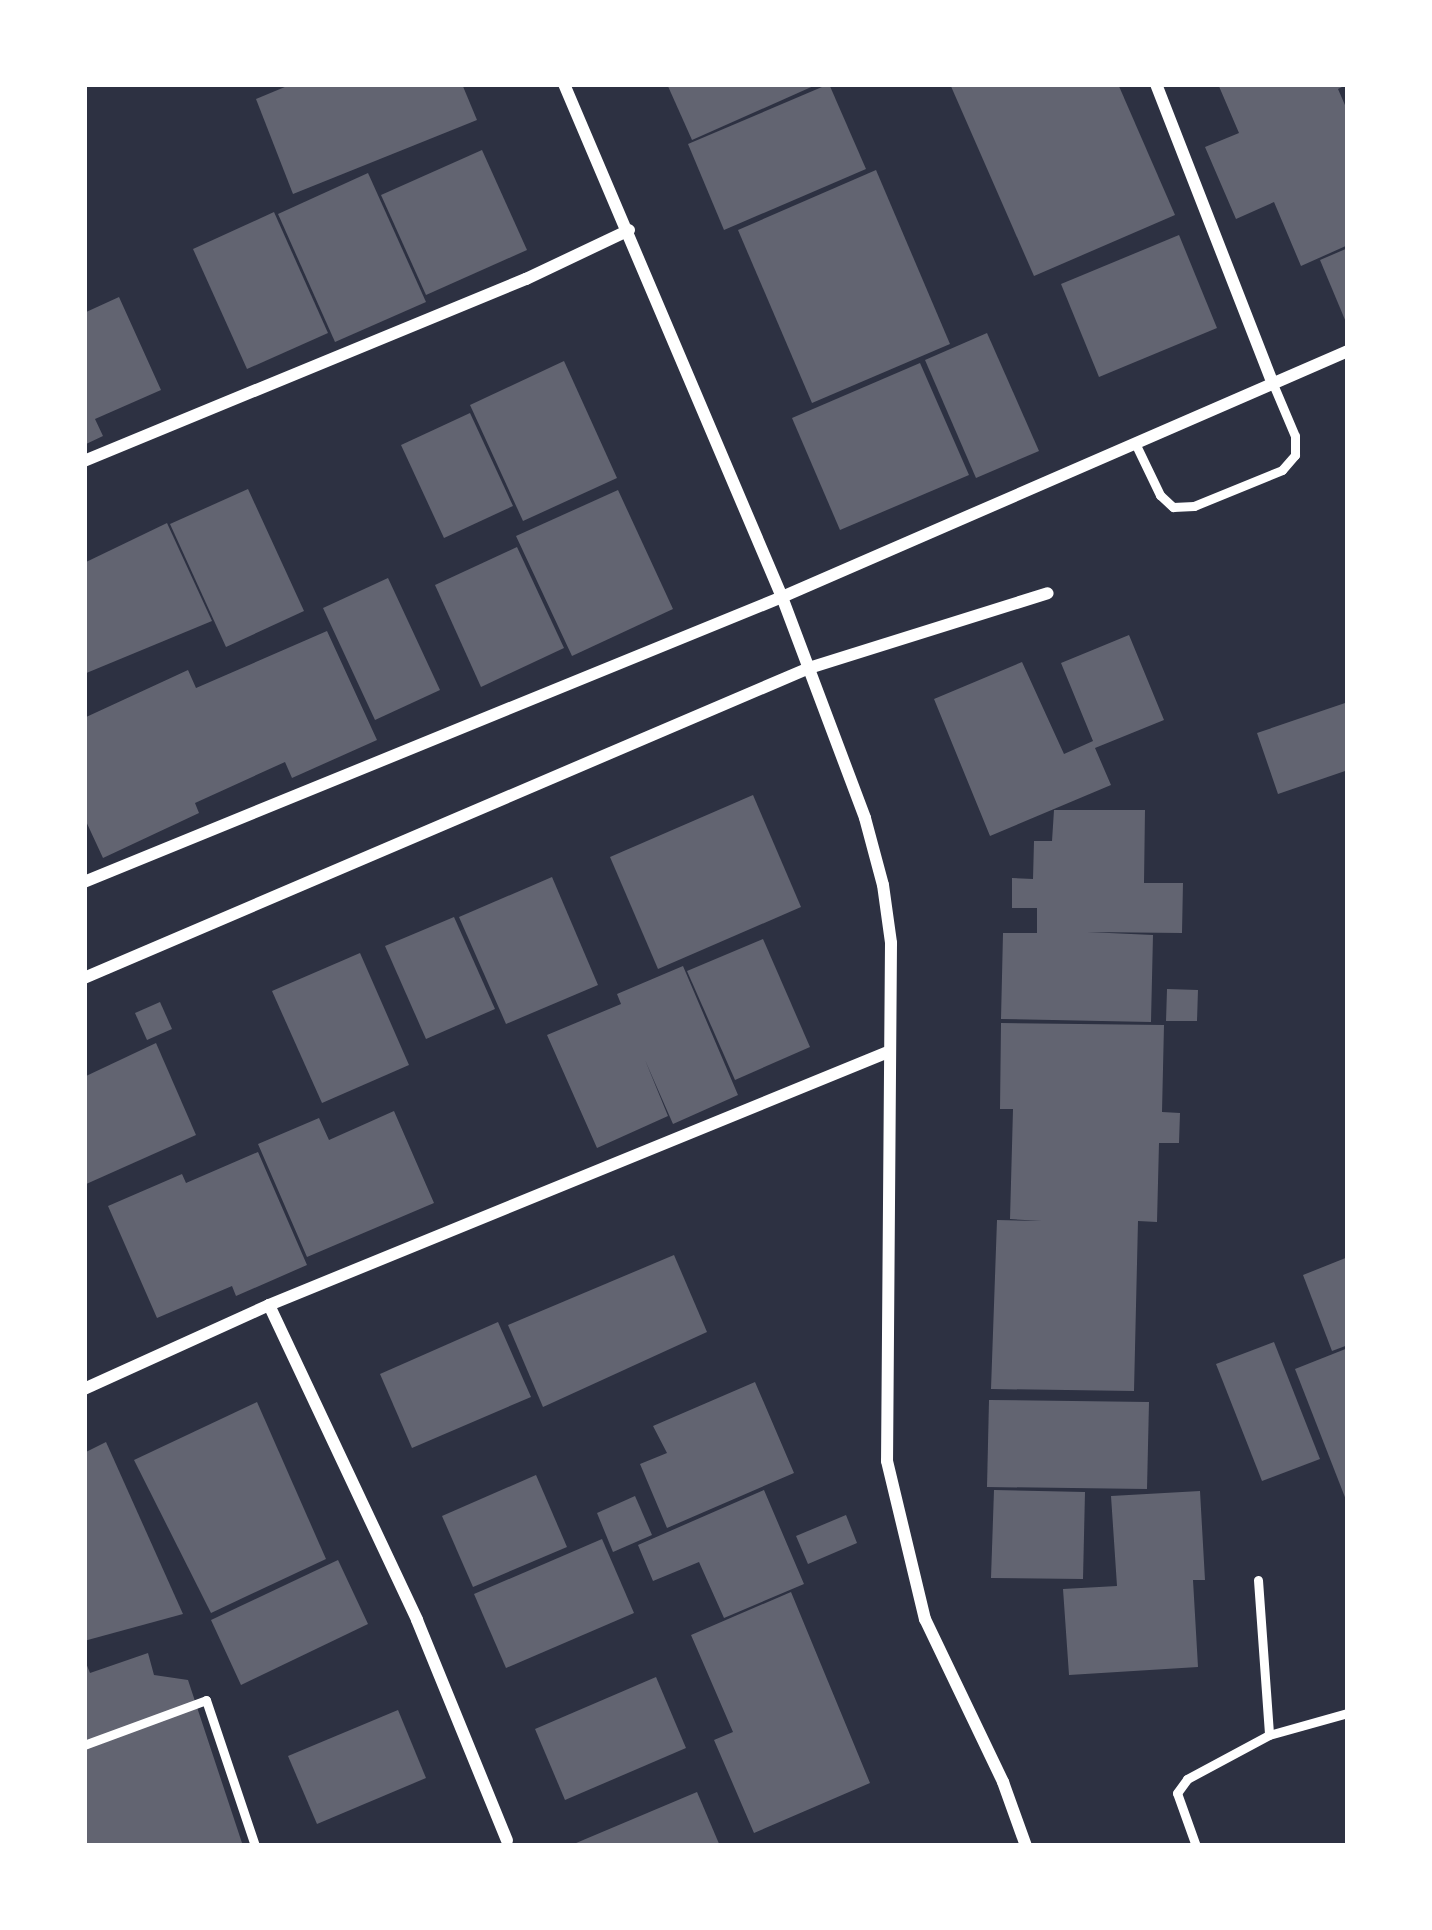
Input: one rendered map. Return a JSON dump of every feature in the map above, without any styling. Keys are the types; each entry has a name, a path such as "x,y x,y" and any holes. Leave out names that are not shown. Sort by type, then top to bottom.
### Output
{"street":[{"path":"564,84 782,597 865,818 884,885 891,943 887,1461 925,1619 1003,1782 1024,1842"},
{"path":"1156,84 1273,384"},
{"path":"84,461 526,279 629,230"},
{"path":"84,882 782,597 1348,351"},
{"path":"84,978 808,668 1048,593"},
{"path":"84,1389 269,1305 888,1052"},
{"path":"269,1305 416,1620 506,1840"}],"lane":[{"path":"1135,443 1160,495 1173,507 1194,506 1282,470 1295,455 1295,436 1273,384"},
{"path":"1258,1580 1269,1735"},
{"path":"84,1745 206,1700 255,1846"},
{"path":"1196,1846 1177,1793 1187,1779 1269,1735 1348,1713"}],"building":[{"path":"292,84 462,84 477,120 293,194 256,99"},
{"path":"667,84 818,84 692,140"},
{"path":"829,84 866,169 724,230 688,144"},
{"path":"950,84 1118,84 1175,215 1034,276"},
{"path":"1218,84 1348,84 1338,89 1348,112 1348,245 1301,266 1274,202 1236,219 1205,147 1239,133"},
{"path":"482,150 527,250 426,295 381,195"},
{"path":"876,170 950,344 812,403 738,230"},
{"path":"368,173 426,302 335,342 278,214"},
{"path":"274,212 328,333 247,369 193,249"},
{"path":"1179,235 1217,328 1099,377 1061,284"},
{"path":"1348,248 1348,327 1320,260"},
{"path":"119,297 161,390 95,419 103,436 84,445 84,313"},
{"path":"987,333 1039,451 976,478 925,360"},
{"path":"564,361 617,478 523,521 470,405"},
{"path":"920,363 969,475 840,530 792,418"},
{"path":"470,413 513,506 444,538 401,445"},
{"path":"248,489 304,611 226,647 170,524"},
{"path":"618,490 673,609 572,656 516,536"},
{"path":"167,523 212,621 84,674 84,563"},
{"path":"517,547 564,648 481,687 435,585"},
{"path":"388,578 440,690 375,720 323,608"},
{"path":"327,631 377,740 292,778 285,762 195,803 199,813 103,858 84,817 84,718 188,670 196,688"},
{"path":"1129,635 1164,720 1095,748 1111,785 990,836 934,699 1022,662 1064,754 1093,741 1061,663"},
{"path":"1348,702 1348,770 1278,794 1257,733"},
{"path":"753,795 801,907 658,969 610,857"},
{"path":"1054,810 1145,810 1144,883 1183,883 1182,933 1087,932 1153,935 1151,1022 1001,1019 1003,933 1037,933 1037,908 1012,908 1012,878 1033,879 1034,841 1052,841"},
{"path":"552,877 598,985 506,1024 459,917"},
{"path":"454,917 495,1009 426,1039 385,946"},
{"path":"763,939 810,1047 735,1080 687,971"},
{"path":"360,953 409,1065 322,1103 272,991"},
{"path":"683,966 738,1095 673,1124 645,1060 668,1116 597,1148 547,1035 621,1004 617,994"},
{"path":"1167,989 1198,990 1197,1021 1166,1021"},
{"path":"160,1002 172,1029 147,1040 135,1013"},
{"path":"1001,1023 1164,1025 1162,1112 1180,1113 1179,1143 1159,1143 1157,1222 1138,1221 1134,1391 991,1389 997,1220 1042,1221 1010,1219 1013,1109 1000,1109"},
{"path":"156,1043 196,1135 84,1185 84,1077"},
{"path":"394,1111 434,1203 307,1257 258,1144 319,1118 329,1140"},
{"path":"258,1152 307,1265 236,1296 232,1286 157,1318 108,1206 182,1174 186,1183"},
{"path":"674,1255 707,1332 543,1407 508,1325"},
{"path":"1348,1257 1348,1345 1332,1351 1303,1275"},
{"path":"498,1322 531,1397 412,1448 380,1374"},
{"path":"1274,1342 1320,1459 1262,1481 1216,1364"},
{"path":"1348,1348 1348,1505 1295,1369"},
{"path":"755,1382 794,1473 667,1528 640,1464 667,1453 653,1426"},
{"path":"989,1400 1149,1402 1147,1489 987,1487"},
{"path":"257,1402 326,1559 211,1613 134,1460"},
{"path":"106,1442 183,1614 84,1641 84,1453"},
{"path":"536,1475 567,1547 473,1587 442,1516"},
{"path":"764,1490 804,1584 724,1618 699,1562 653,1581 638,1545"},
{"path":"994,1490 1085,1492 1083,1579 991,1578"},
{"path":"1200,1491 1205,1580 1193,1580 1198,1667 1069,1675 1063,1589 1117,1586 1111,1496"},
{"path":"635,1496 652,1535 613,1552 597,1513"},
{"path":"846,1515 857,1543 808,1564 796,1536"},
{"path":"602,1539 634,1613 506,1668 474,1594"},
{"path":"338,1560 368,1624 241,1685 211,1620"},
{"path":"791,1592 870,1783 754,1833 714,1740 733,1732 691,1635"},
{"path":"148,1653 154,1675 188,1680 243,1846 84,1846 84,1658 90,1673"},
{"path":"656,1677 686,1748 565,1800 535,1729"},
{"path":"398,1710 426,1778 317,1824 288,1756"},
{"path":"697,1792 720,1846 569,1846"}]}
